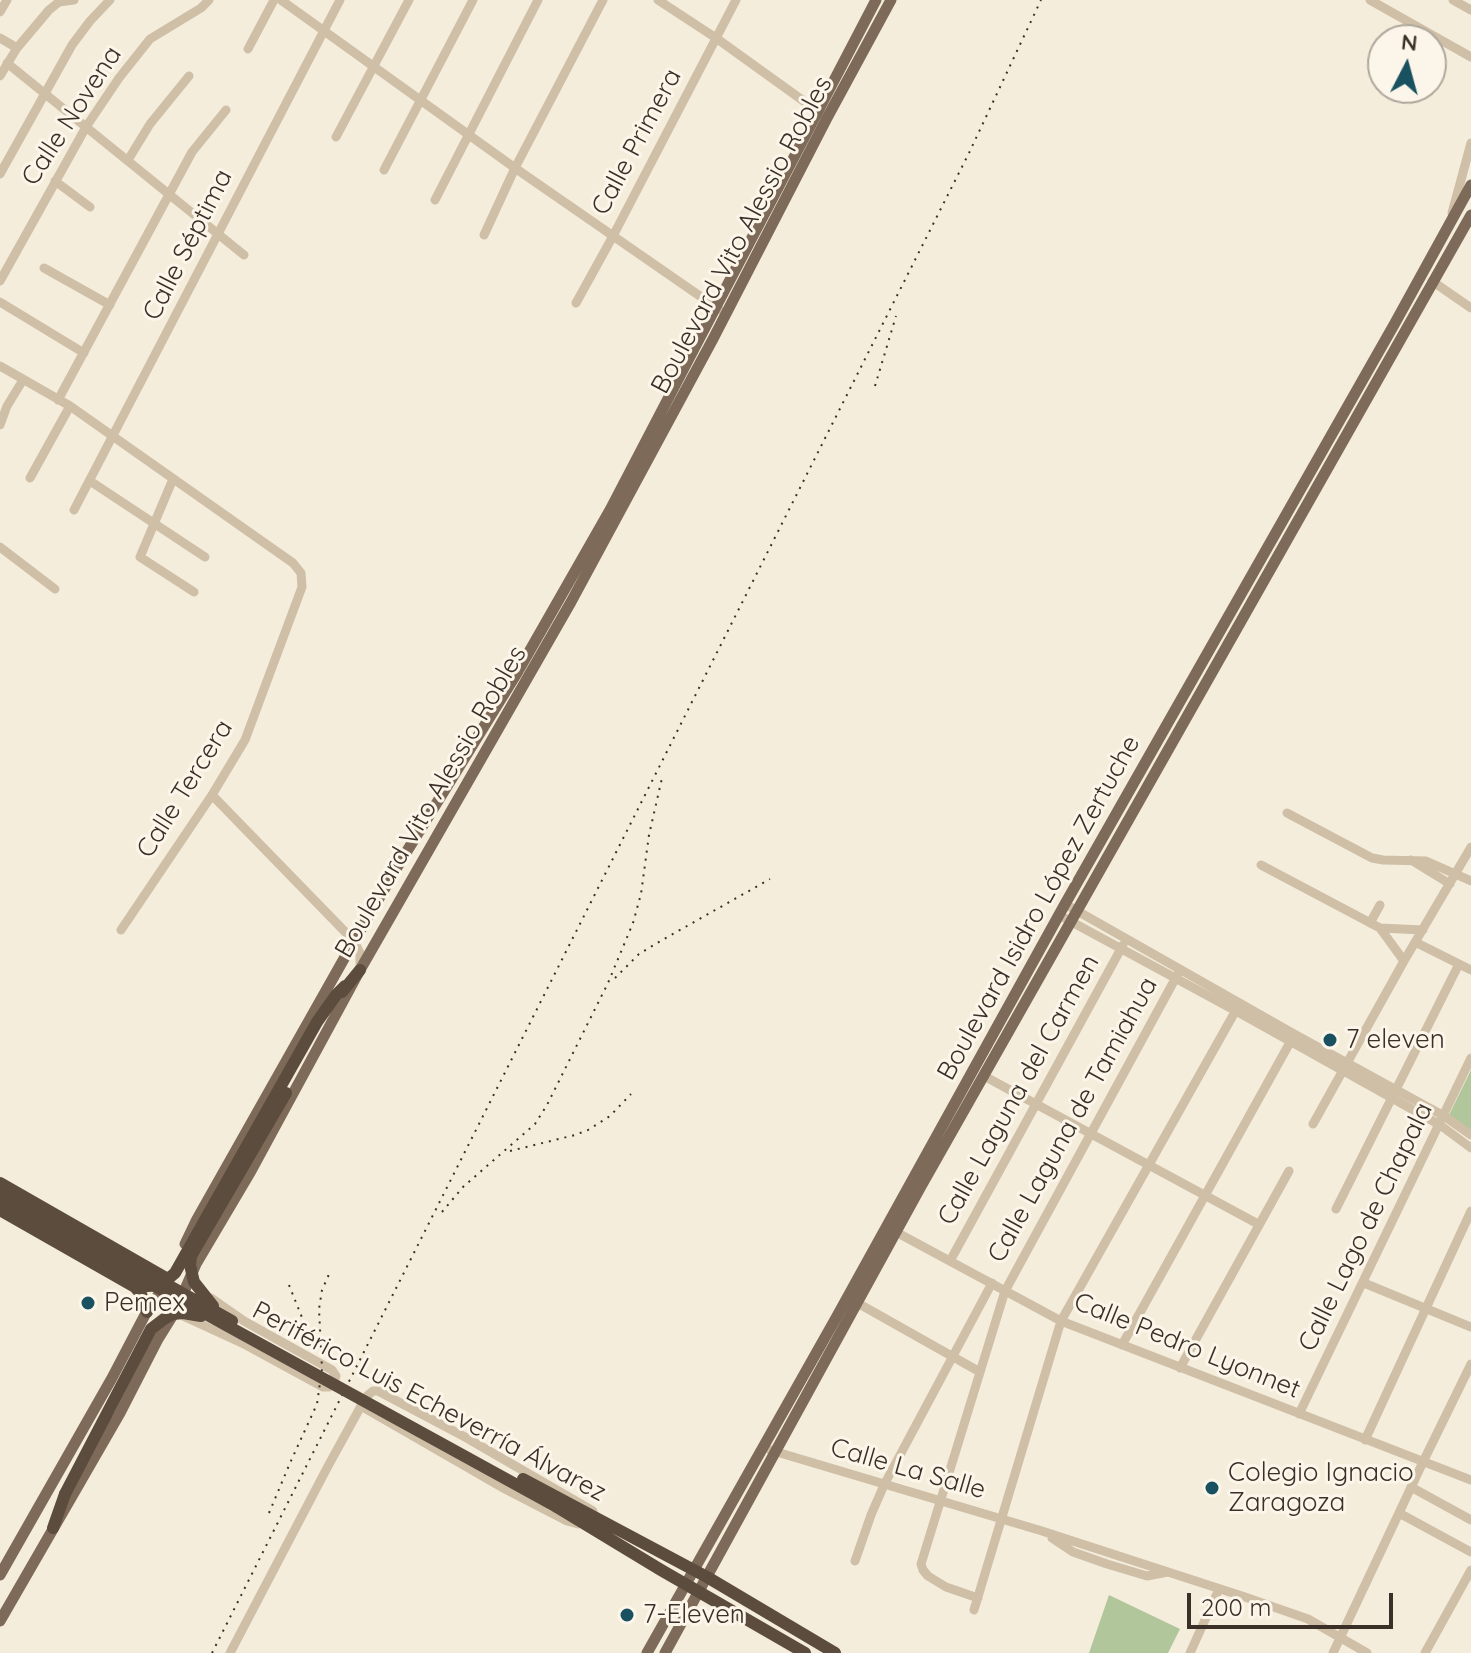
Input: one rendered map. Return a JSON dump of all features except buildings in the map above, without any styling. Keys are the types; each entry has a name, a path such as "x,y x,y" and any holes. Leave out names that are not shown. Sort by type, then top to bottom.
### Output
{"highway":[{"path":"135,1287 152,1287 169,1280 180,1266 317,1022 336,995 360,970"},
{"path":"218,1318 194,1282 191,1256 345,986"},
{"path":"0,1183 169,1280"},
{"name":"Periférico Luis Echeverría Álvarez","path":"0,1191 218,1318"},
{"name":"Periférico Luis Echeverría Álvarez","path":"0,1201 599,1525 707,1577 835,1653"},
{"path":"0,1210 135,1287 147,1312"},
{"path":"135,1287 146,1274 143,1263"},
{"path":"164,1330 169,1280"},
{"path":"53,1528 65,1494 151,1329 173,1314 218,1318"},
{"name":"Periférico Luis Echeverría Álvarez","path":"599,1525 685,1583 805,1653"}],"main road":[{"name":"Boulevard Vito Alessio Robles","path":"0,1575 147,1312 169,1280 196,1221 399,864 579,588 804,151 876,0"},
{"name":"Boulevard Vito Alessio Robles","path":"822,115 891,0"},
{"name":"Boulevard Isidro López Zertuche","path":"665,1653 775,1452 852,1300 1364,388 1471,185"},
{"name":"Boulevard Isidro López Zertuche","path":"1364,388 1471,215"},
{"name":"Boulevard Vito Alessio Robles","path":"0,1621 120,1413 176,1310 196,1264 251,1171 522,676"},
{"name":"Boulevard Isidro López Zertuche","path":"647,1653 763,1447 896,1232 916,1185 984,1076 1068,913"},
{"path":"169,1280 176,1310"},
{"path":"138,1329 164,1330 177,1320 192,1320"}],"street":[{"path":"0,12 7,0"},
{"path":"0,76 17,48 49,10 58,1 74,0"},
{"path":"0,174 72,45 110,0"},
{"name":"Calle Novena","path":"0,281 86,127 119,78 150,39 209,0"},
{"path":"248,49 274,0"},
{"path":"281,0 515,168 721,310"},
{"name":"Calle Séptima","path":"74,510 340,0"},
{"path":"336,137 409,0"},
{"path":"384,170 473,0"},
{"path":"435,200 538,0"},
{"path":"484,235 515,168 603,0"},
{"path":"658,0 822,115"},
{"name":"Calle Primera","path":"576,303 736,0"},
{"path":"1370,0 1471,57"},
{"path":"1453,0 1471,10"},
{"path":"0,38 17,48"},
{"path":"7,63 244,255"},
{"path":"128,160 150,124 189,76"},
{"path":"58,400 196,146 226,110"},
{"path":"1448,226 1471,143"},
{"path":"55,181 90,207"},
{"path":"44,268 110,305"},
{"path":"1432,281 1471,308"},
{"path":"0,302 84,353"},
{"path":"0,366 70,406 173,479 140,557 194,592"},
{"path":"0,425 7,406 23,380"},
{"path":"30,478 70,406"},
{"name":"Calle Tercera","path":"121,930 212,795 245,740 302,587 301,573 293,563 173,479"},
{"path":"90,481 205,557"},
{"path":"0,547 55,589"},
{"path":"212,795 354,941 360,953 360,970"},
{"path":"1287,813 1372,858 1421,860 1450,884"},
{"path":"1313,1124 1471,847"},
{"path":"1261,865 1380,928 1423,930"},
{"path":"1432,869 1456,873 1471,881"},
{"path":"1370,923 1380,905"},
{"path":"1068,913 1471,1135"},
{"path":"1380,928 1404,961"},
{"path":"1415,942 1471,970"},
{"name":"Calle Laguna del Carmen","path":"950,1261 1123,945"},
{"path":"1336,1209 1459,964"},
{"name":"Calle Laguna de Tamiahua","path":"978,1598 946,1587 928,1576 921,1564 1005,1291 1178,974"},
{"path":"974,1610 1061,1321 1238,1007"},
{"path":"1122,1345 1292,1038"},
{"name":"Calle Lago de Chapala","path":"1299,1414 1471,1058"},
{"path":"984,1076 1258,1224"},
{"path":"1442,1120 1471,1148"},
{"path":"1180,1368 1289,1171"},
{"path":"1365,1440 1471,1211"},
{"name":"Calle Pedro Lyonnet","path":"896,1232 1061,1321 1471,1480"},
{"path":"192,1320 189,1305 195,1296 204,1293 196,1278 196,1264"},
{"path":"855,1561 884,1485 992,1283"},
{"path":"1364,1283 1471,1327"},
{"name":"Periférico Luis Echeverría Álvarez","path":"176,1310 323,1387 329,1387 334,1382 336,1376 332,1370 244,1321 204,1293"},
{"path":"852,1300 980,1372"},
{"path":"1333,1653 1471,1364"},
{"path":"230,1653 364,1408 369,1393 378,1391 564,1493 590,1509 599,1525"},
{"path":"364,1408 567,1521 599,1525"},
{"name":"Calle La Salle","path":"763,1447 1042,1531 1079,1555 1147,1576 1168,1572 1308,1619 1367,1653"},
{"path":"1411,1487 1471,1520"},
{"path":"1399,1513 1471,1552"},
{"path":"1425,1653 1471,1570"},
{"path":"1190,1653 1219,1589"}],"green space":[{"path":"1471,1070 1471,1132 1448,1117"},
{"path":"1109,1595 1180,1629 1168,1653 1089,1653"}],"railway":[{"path":"212,1653 969,153 1041,0"},
{"path":"875,386 896,316"},
{"path":"442,1212 463,1187 535,1124 547,1105 608,983 633,923 662,778"},
{"path":"615,978 639,954 770,879"},
{"path":"510,1151 588,1130 610,1116 631,1094"},
{"path":"269,1513 317,1404 322,1369 319,1309 322,1290 330,1272"},
{"path":"289,1285 315,1350"}],"place":[{"name":"7 eleven","path":"1330,1040"},
{"name":"Pemex","path":"88,1303"},
{"name":"Colegio Ignacio Zaragoza","path":"1212,1488"},
{"name":"7-Eleven","path":"627,1615"}]}
